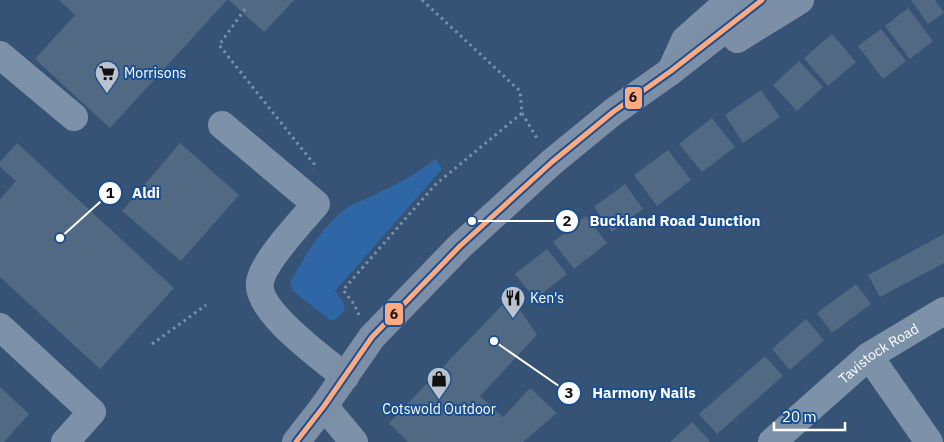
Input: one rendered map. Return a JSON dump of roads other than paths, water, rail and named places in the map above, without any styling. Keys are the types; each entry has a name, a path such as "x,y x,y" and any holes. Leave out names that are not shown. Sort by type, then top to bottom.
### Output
{"main road":[{"path":"296,442 324,406 372,337 460,246 552,162 613,112 671,71 762,0"},
{"path":"671,71 700,63 800,0"}],"street":[{"path":"671,71 685,40 730,0"},
{"path":"0,55 74,117"},
{"path":"222,125 316,204 270,262 260,281 260,289 263,299 278,320 345,376"},
{"name":"Tavistock Road","path":"772,442 869,356 944,310"},
{"path":"0,327 92,412 65,442"},
{"path":"869,356 929,442"},
{"path":"324,406 354,442"}],"place":[{"name":"Morrisons","path":"107,94"},
{"name":"Buckland Road Junction","path":"472,221"},
{"name":"Aldi","path":"60,238"},
{"name":"Ken's","path":"513,319"},
{"name":"Harmony Nails","path":"494,341"},
{"name":"Cotswold Outdoor","path":"439,400"}]}
